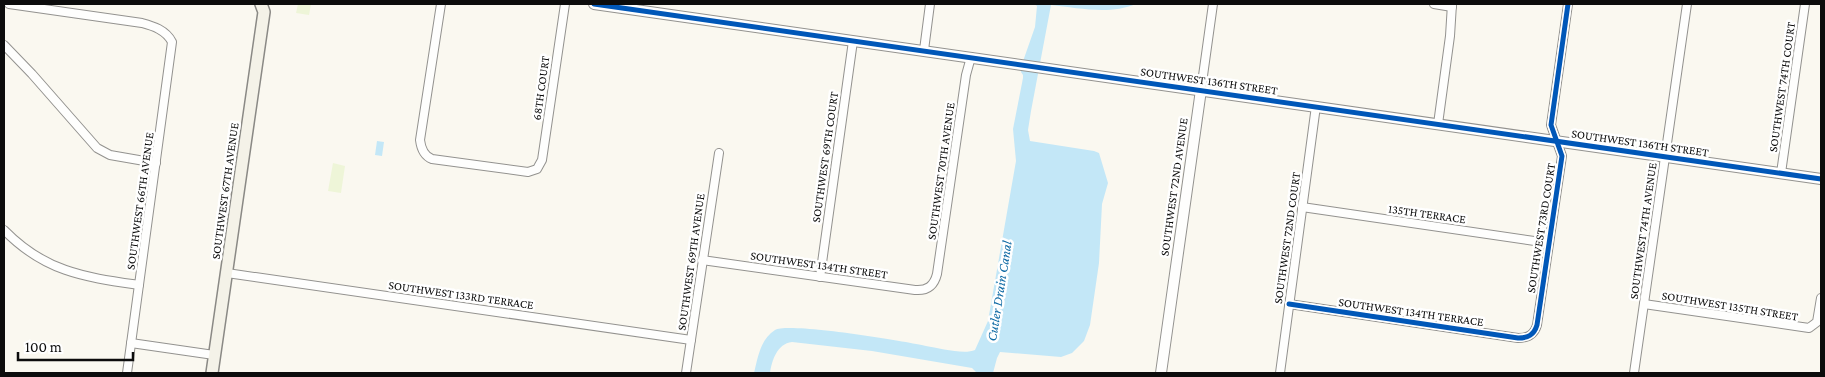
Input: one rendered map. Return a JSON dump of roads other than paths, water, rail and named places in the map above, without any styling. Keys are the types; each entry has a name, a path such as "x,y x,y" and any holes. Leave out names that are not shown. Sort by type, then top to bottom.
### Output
{"main road":[{"name":"SOUTHWEST 67TH AVENUE","path":"212,373 266,6"}],"street":[{"name":"SOUTHWEST 66TH AVENUE","path":"9,4 142,23 156,28 167,34 170,38 172,47 126,373"},
{"name":"68TH COURT","path":"441,4 420,140 423,150 429,158 523,172 537,169 542,160 565,4"},
{"name":"SOUTHWEST 136TH STREET","path":"594,4 1821,179"},
{"path":"924,50 930,4"},
{"name":"SOUTHWEST 72ND AVENUE","path":"1160,373 1213,4"},
{"path":"1434,4 1452,5 1450,36 1438,124"},
{"name":"SOUTHWEST 73RD COURT","path":"1530,335 1537,325 1562,156 1551,126 1568,4"},
{"name":"SOUTHWEST 74TH AVENUE","path":"1634,373 1687,4"},
{"name":"SOUTHWEST 74TH COURT","path":"1781,173 1805,4"},
{"name":"SOUTHWEST 69TH COURT","path":"820,277 853,41"},
{"path":"4,45 97,148 110,155 156,163"},
{"name":"SOUTHWEST 70TH AVENUE","path":"931,286 937,274 970,57"},
{"name":"SOUTHWEST 72ND COURT","path":"1280,373 1316,106"},
{"name":"SOUTHWEST 69TH AVENUE","path":"686,373 719,153"},
{"name":"135TH TERRACE","path":"1302,207 1548,243"},
{"path":"4,230 31,254 64,270 89,277 139,285"},
{"name":"SOUTHWEST 134TH STREET","path":"702,260 915,290 924,290 931,286"},
{"name":"SOUTHWEST 133RD TERRACE","path":"227,273 691,340"},
{"name":"SOUTHWEST 135TH STREET","path":"1644,304 1804,328 1813,327 1818,318 1821,298"},
{"name":"SOUTHWEST 134TH TERRACE","path":"1289,304 1514,337 1522,338 1530,335"},
{"path":"131,343 214,355"}],"water":[{"name":"Cutler Drain Canal","path":"1034,4 1136,4 1105,10 1051,5 1028,130 1030,141 1099,153 1108,183 1102,204 1099,263 1090,325 1084,341 1072,353 1061,357 1000,352 993,373 977,373 972,368 872,351 792,342 787,343 776,353 770,373 754,373 760,349 766,339 775,330 785,328 848,333 958,351 975,350 988,321 1016,161 1013,129 1023,78 1021,67 1035,27 1037,6"},
{"path":"377,141 384,142 382,156 375,155"}]}
